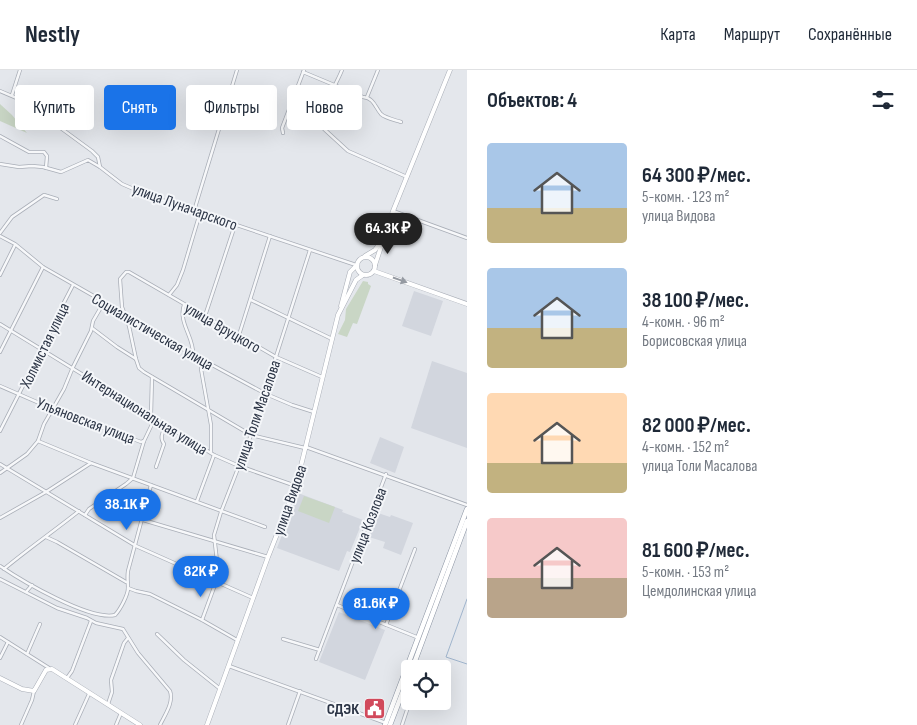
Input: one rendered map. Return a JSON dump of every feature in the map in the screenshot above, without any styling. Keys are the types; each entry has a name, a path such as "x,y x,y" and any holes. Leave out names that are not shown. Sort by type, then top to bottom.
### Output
{"highway":[{"path":"388,725 467,509"},
{"path":"414,660 420,639 467,521"},
{"path":"388,725 401,695"}],"street":[{"path":"12,95 20,70"},
{"path":"194,211 237,70"},
{"path":"283,133 282,128 304,71 336,85 342,70"},
{"path":"367,97 378,70"},
{"path":"357,265 358,272 363,275 374,271 393,211 408,178 450,70"},
{"name":"улица Луначарского","path":"0,91 40,108 62,129 92,151 98,157 100,167 122,184 150,196 357,265"},
{"path":"362,97 367,97 375,103 382,115 401,122"},
{"path":"326,130 348,151 408,178"},
{"path":"0,136 28,152 44,152 47,156 46,168"},
{"path":"0,164 19,167 32,166 61,172 88,160 100,167"},
{"path":"0,235 12,217 44,195 57,199"},
{"path":"393,211 467,238"},
{"path":"169,295 177,285 183,270 200,213"},
{"path":"205,317 235,225"},
{"name":"Социалистическая улица","path":"0,235 15,244 43,267 192,354 266,394 314,412"},
{"path":"239,336 270,236"},
{"path":"338,315 350,272 357,265 358,261 375,250 383,239"},
{"path":"0,275 15,244"},
{"name":"улица Толи Масалова","path":"202,620 215,581 217,562 214,535 266,394 310,250"},
{"path":"363,258 370,259 375,265"},
{"path":"0,352 43,267"},
{"path":"374,271 467,304"},
{"name":"улица Вруцкого","path":"124,314 120,279 126,272 129,272 276,357 322,377"},
{"name":"улица Видова","path":"207,725 219,688 296,486 338,315 356,280 363,275"},
{"name":"Холмистая улица","path":"0,431 73,285"},
{"path":"251,300 332,339"},
{"path":"0,473 27,454 38,441 44,424 64,389 92,328 93,321 104,302"},
{"path":"184,305 182,316 193,348 192,354"},
{"path":"124,314 129,326 139,368 252,435 306,447 386,474 467,505"},
{"name":"Интернациональная улица","path":"0,324 214,455 296,486"},
{"path":"92,328 136,359"},
{"path":"202,359 201,369 211,425 211,452"},
{"path":"151,415 152,377"},
{"name":"Ульяновская улица","path":"0,386 144,442"},
{"path":"85,515 89,509 133,478 144,442 155,418"},
{"path":"156,467 164,444 161,436 166,425"},
{"path":"38,441 91,463 266,528"},
{"path":"196,501 214,455"},
{"path":"0,518 46,492 91,463"},
{"path":"0,464 136,546 253,598"},
{"name":"улица Козлова","path":"316,659 386,474"},
{"path":"0,566 61,601 103,616 115,615 120,610 128,588 126,582 152,485"},
{"path":"107,497 143,520 268,557"},
{"path":"4,569 28,548 46,537 79,511"},
{"path":"46,537 58,542 126,582"},
{"path":"386,625 415,549"},
{"path":"0,579 57,608 123,629 172,696 160,725"},
{"path":"26,592 32,585"},
{"path":"128,588 150,594 237,640"},
{"path":"337,605 420,639"},
{"path":"67,678 72,671 91,620"},
{"path":"27,654 40,624"},
{"path":"158,634 184,660 219,688"},
{"path":"0,637 140,725"},
{"path":"108,704 112,692 112,680 124,643 128,638"},
{"path":"283,639 320,650"},
{"path":"0,658 8,642"},
{"path":"228,666 388,725"},
{"path":"21,725 34,691 45,672 50,669"},
{"path":"0,678 22,689 34,691"},
{"path":"288,725 300,691"},
{"path":"75,725 90,692"},
{"path":"402,725 407,710"},
{"path":"116,725 121,712"}],"shaded area":[{"path":"414,291 443,301 431,336 402,326"},
{"path":"432,361 467,373 467,448 411,428"},
{"path":"380,437 404,447 395,473 370,463"},
{"path":"298,493 343,510 342,512 363,520 350,552 347,551 339,571 277,548"},
{"path":"378,513 390,517 391,515 413,523 401,555 383,548 385,542 369,537"},
{"path":"339,612 385,630 365,680 319,662"}],"green space":[{"path":"0,104 15,119 15,128 0,121"},
{"path":"363,281 368,282 371,286 357,324 353,323 347,337 338,334 345,320 346,309"},
{"path":"304,496 335,507 329,523 298,511"}],"waterway":[{"path":"467,599 446,657 467,664"}],"place":[{"name":"СДЭК","path":"375,708"}]}
